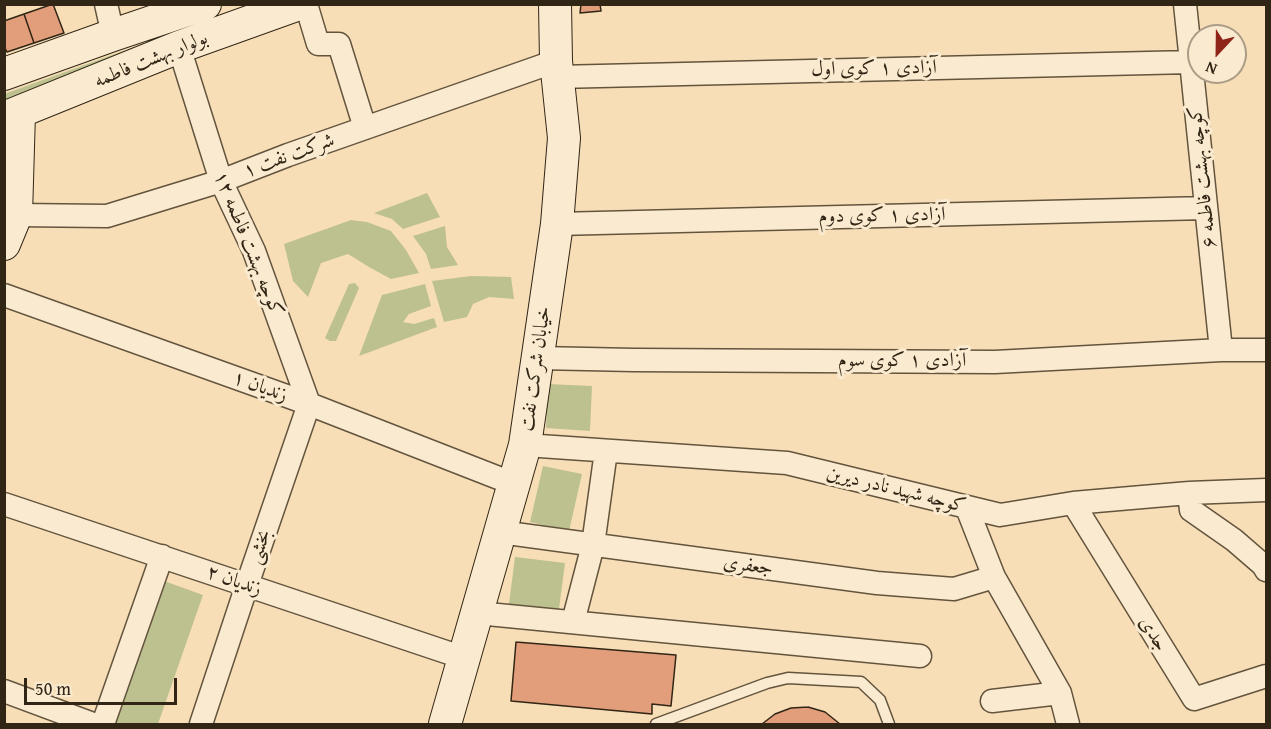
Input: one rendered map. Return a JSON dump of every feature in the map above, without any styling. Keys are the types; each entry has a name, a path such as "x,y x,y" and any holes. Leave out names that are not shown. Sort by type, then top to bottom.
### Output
{"street":[{"path":"106,4 113,35"},
{"name":"بولوار بهشت فاطمه","path":"4,75 205,4"},
{"name":"بولوار بهشت فاطمه","path":"12,116 179,47 299,4"},
{"path":"306,4 318,45 339,44 364,128"},
{"name":"خیابان شرکت نفت","path":"444,724 525,445 557,224 564,138 556,69 555,4"},
{"name":"کوچه بهشت فاطمه ۶","path":"1185,4 1187,24"},
{"name":"کوچه بهشت فاطمه ۱۲","path":"179,47 221,181 254,251 309,404"},
{"name":"آزادی ۱ کوی اول","path":"556,69 1187,62"},
{"name":"شرکت نفت ۱","path":"16,215 107,216 221,181 364,128 556,69"},
{"name":"کوچه بهشت فاطمه ۶","path":"1193,84 1221,350"},
{"path":"4,244 16,215 12,116"},
{"name":"آزادی ۱ کوی دوم","path":"557,224 1206,208"},
{"name":"زندیان ۱","path":"4,295 309,404 514,484"},
{"name":"آزادی ۱ کوی سوم","path":"538,358 995,362 1221,350 1266,350"},
{"name":"بخشی","path":"201,724 309,404"},
{"name":"کوچه شهید نادر دیرین","path":"525,445 787,464 1000,515 1073,503 1189,493 1266,490"},
{"path":"573,622 593,544 606,451"},
{"path":"1189,493 1191,510 1234,540 1266,570"},
{"name":"جدی","path":"1073,503 1194,699 1266,676"},
{"name":"زندیان ۲","path":"4,504 464,658"},
{"path":"967,508 994,578 1060,693 1068,724"},
{"name":"جعفری","path":"500,532 888,584 954,589 994,578"},
{"path":"103,724 162,556"},
{"path":"477,613 920,656"},
{"path":"4,691 93,724"},
{"path":"992,701 1060,693"}],"lane":[{"path":"656,724 767,683 788,678 861,682 880,700 889,724"}],"green space":[{"path":"215,18 5,104 4,94"},
{"path":"427,193 440,217 403,229 392,219 374,213"},
{"path":"351,220 367,222 391,231 406,250 419,273 391,279 348,254 321,263 308,297 293,281 284,244"},
{"path":"445,226 447,247 458,265 431,269 426,254 413,236"},
{"path":"471,276 511,277 514,299 489,297 473,304 467,317 444,322 432,281"},
{"path":"355,283 359,288 336,341 330,341 325,338 349,284"},
{"path":"425,284 431,306 409,314 403,322 414,324 434,318 437,327 359,356 382,295"},
{"path":"548,384 592,386 590,431 546,428"},
{"path":"543,466 582,474 569,531 530,522"},
{"path":"515,557 565,563 559,609 509,604"},
{"path":"164,581 203,595 158,724 115,724"}],"building":[{"path":"53,4 64,33 34,43 24,14"},
{"path":"581,4 600,4 601,11 580,13"},
{"path":"24,14 34,43 7,52 4,46 4,21"},
{"path":"516,642 676,655 671,706 652,704 652,714 511,701"},
{"path":"808,707 825,712 840,724 762,724 775,714 791,708"}]}
